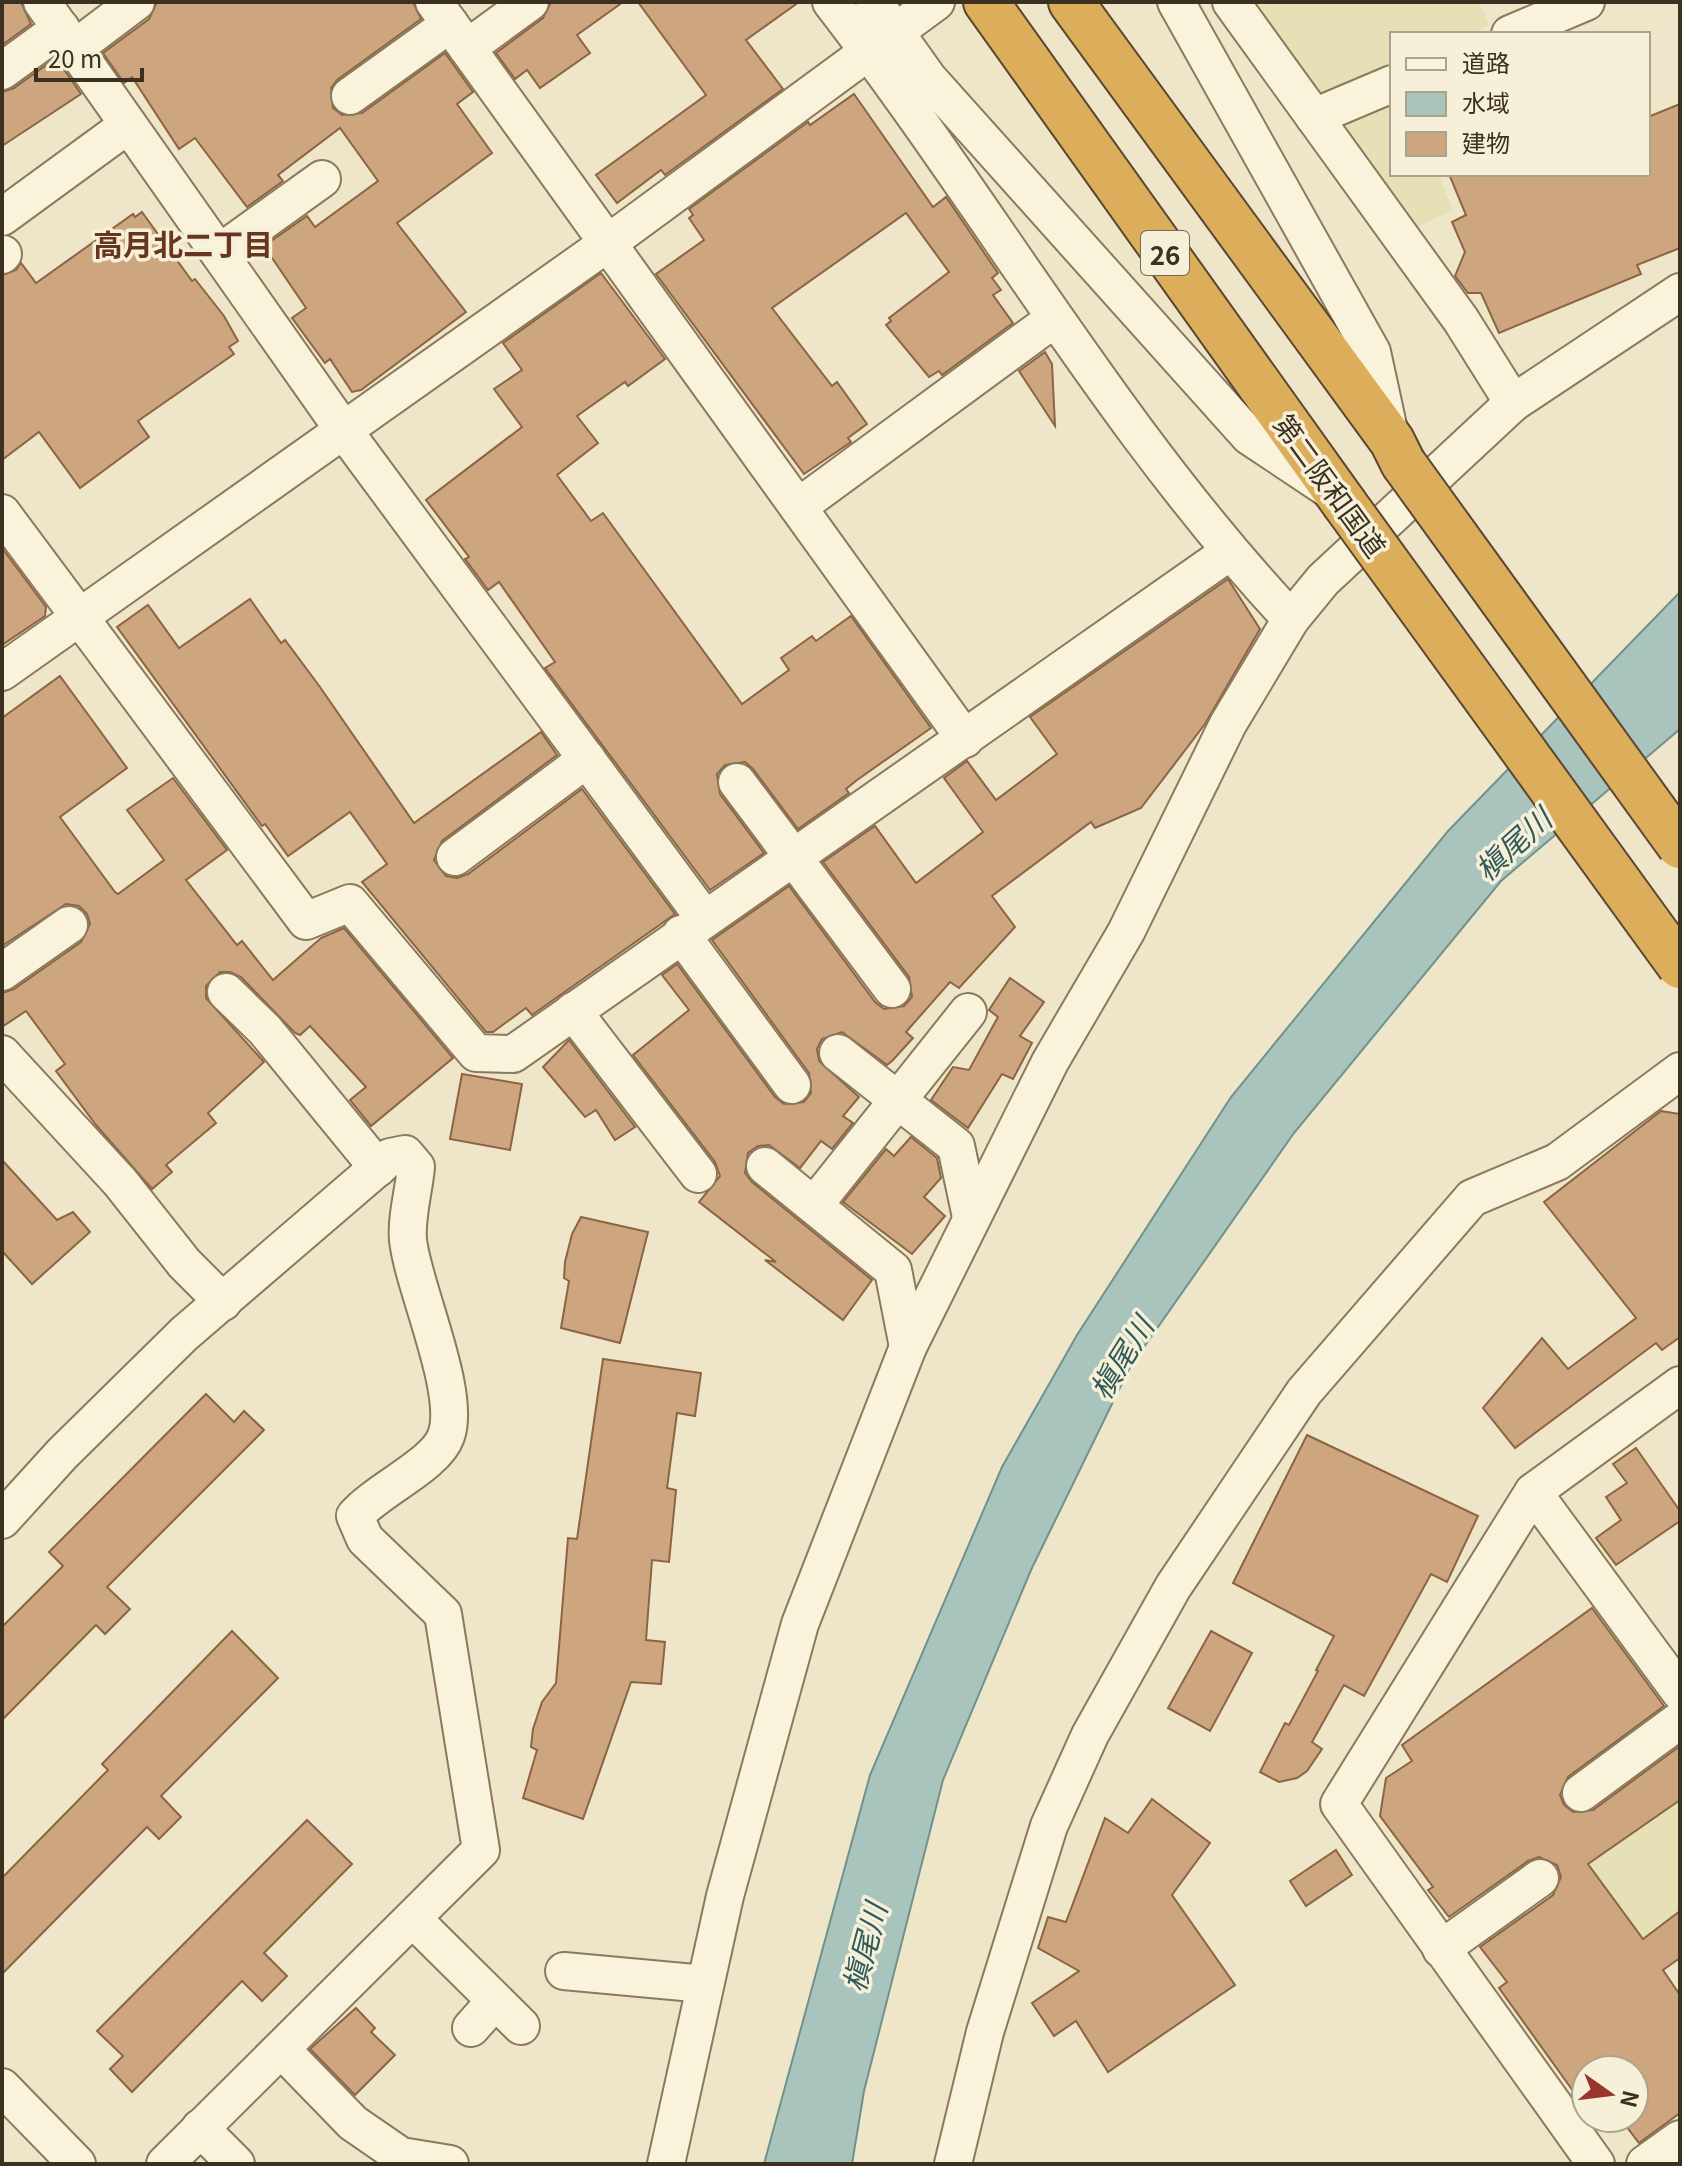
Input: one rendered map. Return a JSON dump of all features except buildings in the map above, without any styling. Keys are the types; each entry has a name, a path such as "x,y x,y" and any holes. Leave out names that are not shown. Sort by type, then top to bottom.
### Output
{"highway":[{"name":"第二阪和国道","path":"986,2 1680,966"},
{"name":"26","path":"1071,2 1680,846"}],"street":[{"path":"2,71 59,26 136,2"},
{"path":"350,96 450,25 530,2"},
{"path":"831,2 928,78 1249,436 1341,499"},
{"path":"874,2 882,42 1054,319 1228,553 1291,619"},
{"path":"2,672 342,428 608,243 936,2"},
{"path":"1176,2 1372,352 1398,452"},
{"path":"1231,2 1461,320 1513,403"},
{"path":"1515,32 1586,2"},
{"path":"450,25 965,739"},
{"path":"59,26 342,428 587,759 792,1085"},
{"path":"1314,117 1390,85"},
{"path":"2,217 128,125"},
{"path":"219,253 322,179"},
{"path":"666,2164 725,1896 800,1624 908,1347 1050,1062 1126,932 1228,724 1291,619 1323,580 1513,403 1680,292"},
{"path":"798,507 1054,319"},
{"path":"2,513 306,921 350,903 476,1053 513,1054 1228,553"},
{"path":"455,857 587,759"},
{"path":"737,782 892,989"},
{"path":"2,972 69,925"},
{"path":"226,992 265,1030 378,1168"},
{"path":"573,1011 698,1174"},
{"path":"815,1204 968,1012"},
{"path":"838,1053 895,1101 956,1146 971,1217"},
{"path":"2,1054 120,1182 184,1263 223,1302"},
{"path":"953,2164 985,2032 1049,1826 1090,1735 1182,1574 1304,1392 1472,1198 1557,1162 1680,1071"},
{"path":"2,1520 115,1400 390,1157 405,1154 416,1167 408,1239 438,1351 447,1410 446,1436 432,1456 370,1499 355,1516 365,1539 443,1614 481,1850 165,2164"},
{"path":"765,1166 893,1270 908,1347"},
{"path":"1596,2164 1339,1804 1533,1492 1680,1385"},
{"path":"1533,1492 1680,1692"},
{"path":"1581,1793 1680,1720"},
{"path":"1441,1949 1540,1878"},
{"path":"413,1919 508,2014 471,2028"},
{"path":"564,1971 705,1984"},
{"path":"282,2050 353,2123 377,2140 401,2156 450,2164"},
{"path":"2,2087 77,2164"},
{"path":"200,2128 236,2164"},
{"path":"1645,2164 1680,2139"}],"shaded area":[{"path":"1243,2 1479,2 1489,25 1474,32 1390,32 1390,71 1332,97 1306,86"},
{"path":"1390,103 1390,176 1439,176 1453,210 1410,230 1344,139 1349,120"},
{"path":"1680,1799 1680,1910 1642,1938 1590,1864"}],"water":[{"name":"槇尾川","path":"1680,592 1680,729 1501,881 1294,1133 1130,1367 1031,1570 943,1780 864,2091 852,2164 764,2164 870,1775 1002,1467 1077,1335 1231,1097 1448,831"}],"district":[{"name":"高月北二丁目","path":"183,243"}]}
